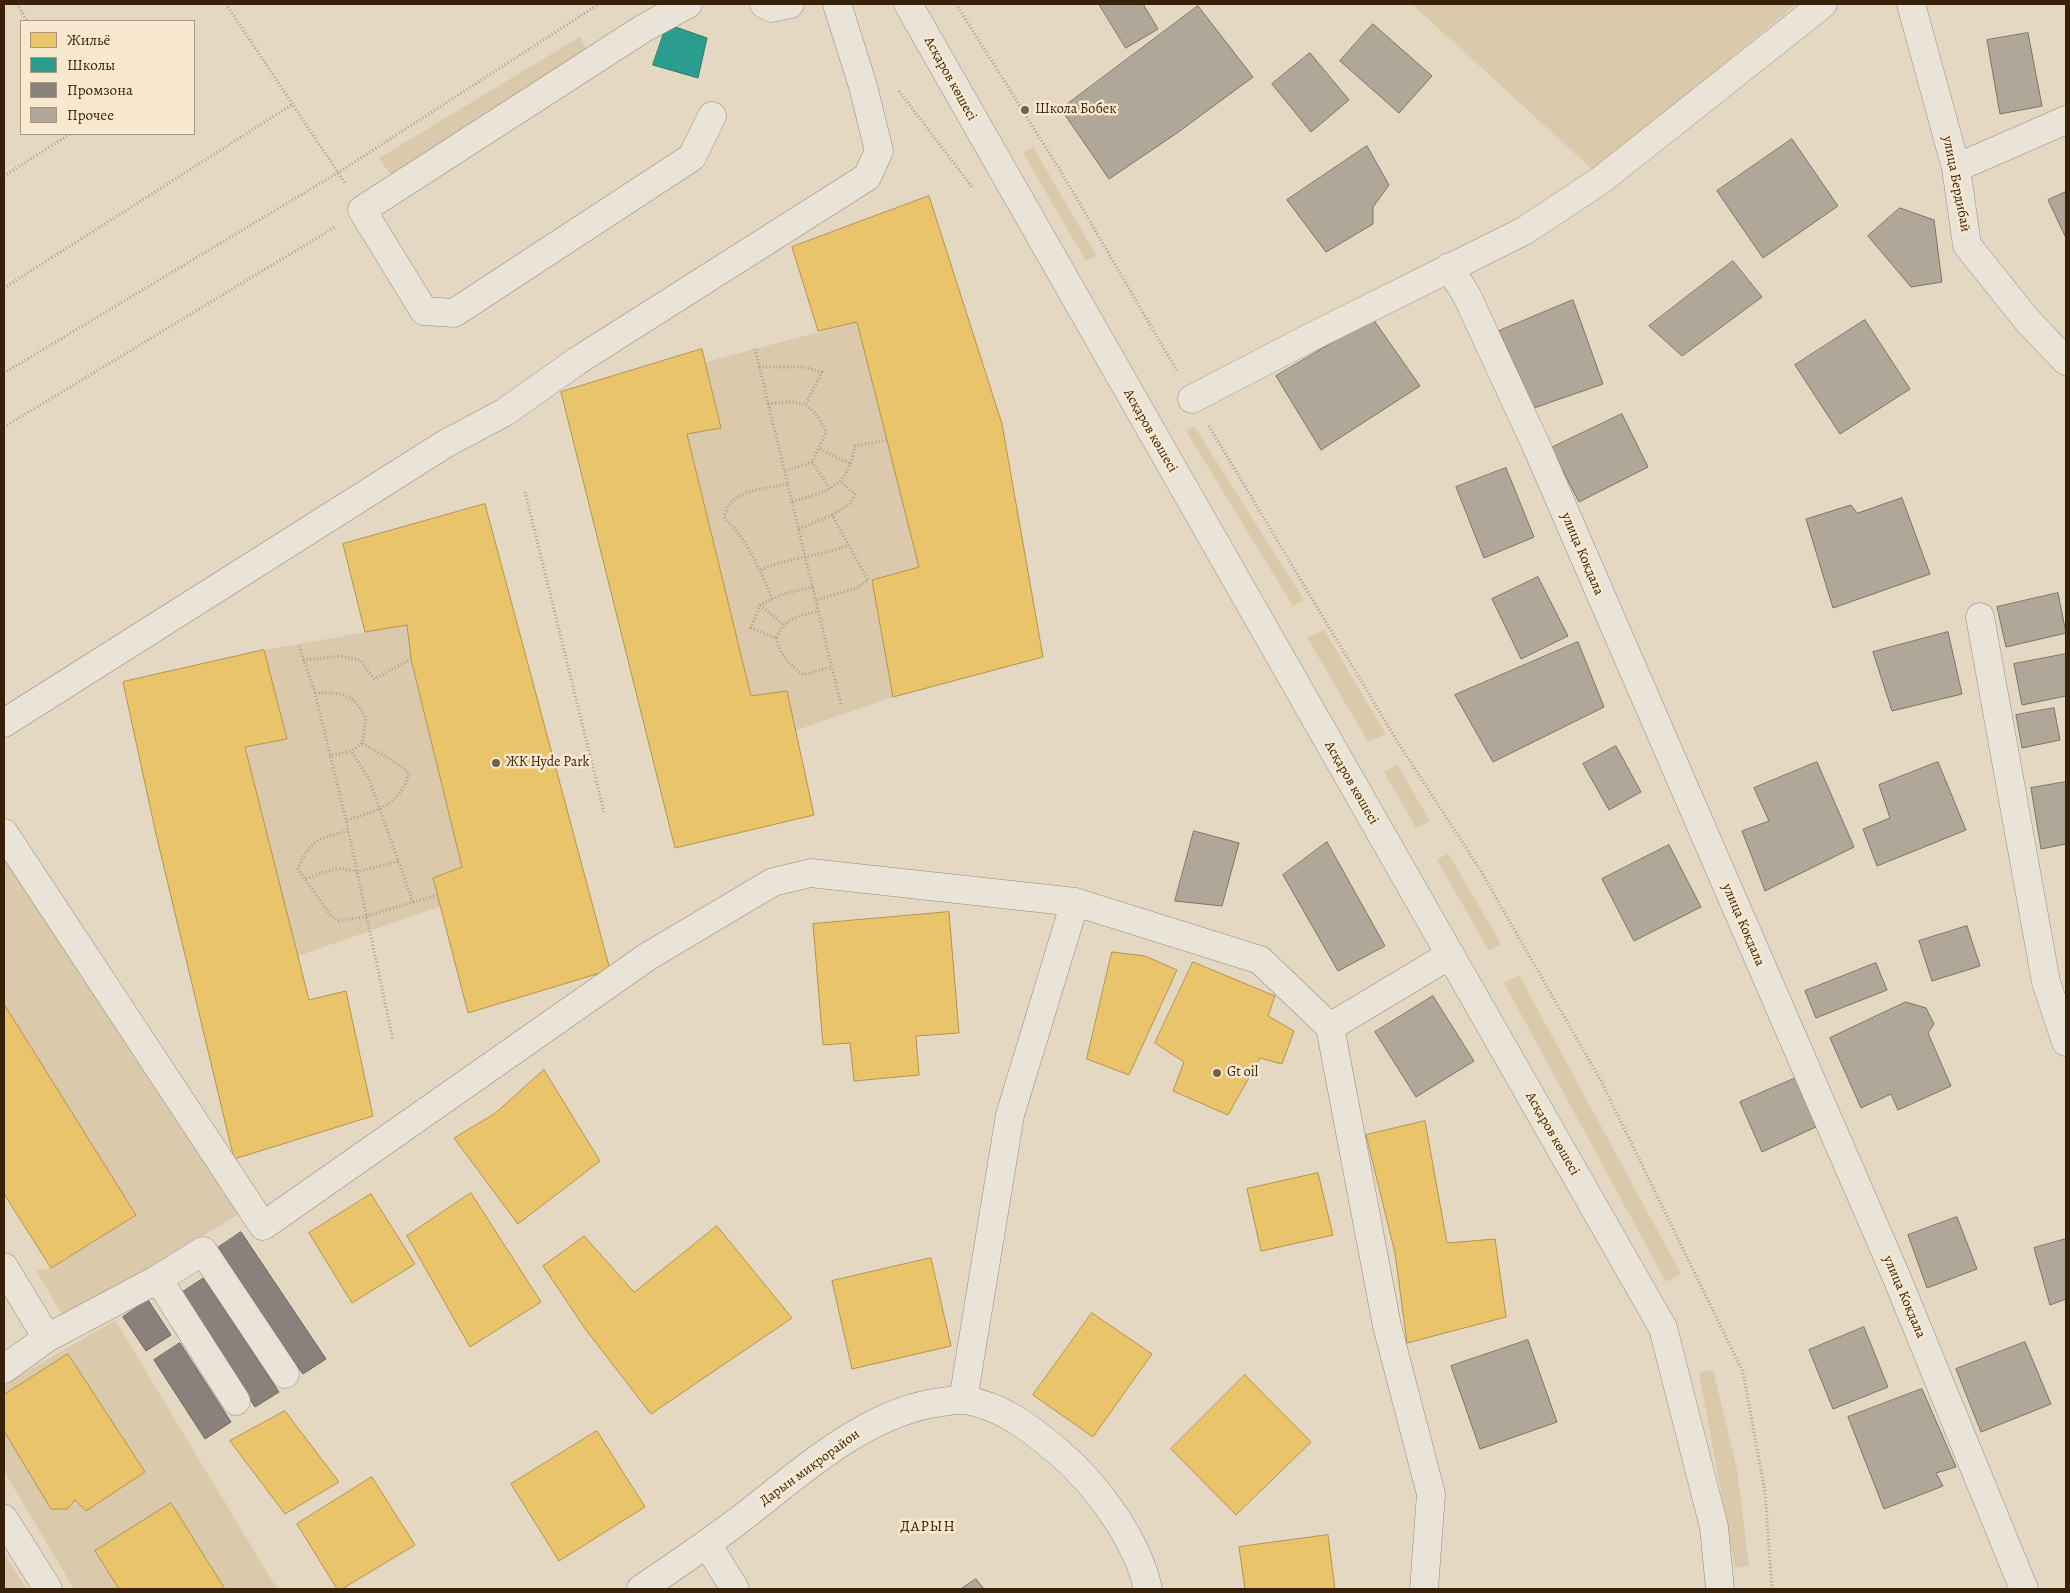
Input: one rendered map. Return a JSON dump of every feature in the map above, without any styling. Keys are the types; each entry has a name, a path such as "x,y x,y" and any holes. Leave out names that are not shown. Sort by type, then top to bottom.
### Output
{"street":[{"path":"688,4 644,28 362,210 424,311 454,313 692,157 712,116"},
{"path":"764,4 771,8 790,4"},
{"path":"4,723 445,444 505,412 577,361 867,177 879,151 863,86 837,4"},
{"name":"Асқаров көшесі","path":"908,4 1663,1328 1714,1527 1720,1589"},
{"path":"1192,399 1524,231 1602,180 1823,4"},
{"name":"улица Бердибай","path":"1911,4 1956,168 1967,245 2027,320 2066,361"},
{"path":"1956,168 2066,120"},
{"name":"улица Кокдала","path":"1450,267 1467,296 1553,484 1896,1276 2024,1589"},
{"path":"1980,617 2046,982 2066,1042"},
{"path":"4,833 263,1226 647,957 773,882 811,872 1075,902 1260,960 1330,1027 1387,1326 1430,1494 1424,1589"},
{"path":"963,1400 1010,1116 1075,902"},
{"path":"1330,1027 1450,955"},
{"path":"4,1369 47,1338 158,1279 203,1251 285,1374"},
{"path":"4,1267 47,1338"},
{"path":"158,1279 236,1401"},
{"name":"Дарын микрорайон","path":"641,1589 706,1544 853,1436 876,1423 921,1405 963,1400 997,1408 1034,1432 1074,1465 1117,1519 1145,1574 1148,1589"},
{"path":"4,1519 48,1589"},
{"path":"706,1544 736,1589"}],"path":[{"path":"17,4 26,20"},
{"path":"4,427 362,210 339,172 226,4"},
{"path":"4,373 339,172 599,4"},
{"path":"956,4 1060,170 1192,399 1397,741 1479,868 1587,1056 1743,1372 1765,1492 1772,1589"},
{"path":"4,288 293,104"},
{"path":"4,176 68,135"},
{"path":"755,349 841,705"},
{"path":"759,367 804,367 822,372 806,403"},
{"path":"768,404 789,400 806,403 818,416 826,432 820,449 812,462 785,471"},
{"path":"792,502 830,488 840,481 850,470 855,446 887,440"},
{"path":"820,449 851,464"},
{"path":"812,462 830,488"},
{"path":"798,529 832,515 850,504 855,494 840,481"},
{"path":"772,600 760,570 739,532 724,517 726,506 736,496 788,484"},
{"path":"525,492 604,812"},
{"path":"816,600 836,596 858,588 868,580 861,564 848,545 832,515"},
{"path":"760,570 778,562 831,552 848,545"},
{"path":"776,638 751,628 760,605 813,587"},
{"path":"760,605 783,624"},
{"path":"818,611 795,617 783,624 776,638 779,651 791,666 804,675 832,667"},
{"path":"298,646 315,693 346,820 394,1040"},
{"path":"303,660 341,656 360,660 374,679 411,659"},
{"path":"315,693 338,693 356,700 366,718 362,743 351,751 329,756"},
{"path":"346,820 380,808 406,788 409,773 398,764 362,743"},
{"path":"351,751 369,779 413,902"},
{"path":"348,831 320,838 305,851 298,868 331,916 339,921 367,916 438,895"},
{"path":"306,880 324,872 342,868 357,872 399,861"}],"shaded area":[{"path":"1412,4 1796,4 1594,171"},
{"path":"580,37 589,54 391,175 379,158"},
{"path":"1033,147 1096,255 1086,261 1023,153"},
{"path":"857,322 919,567 872,580 893,697 794,731 751,696 687,434 721,428 706,362"},
{"path":"1194,426 1304,600 1293,606 1186,431"},
{"path":"407,625 411,659 462,867 433,878 441,906 298,956 245,747 286,739 264,650"},
{"path":"1324,630 1386,734 1368,742 1307,637"},
{"path":"1397,764 1430,821 1416,828 1384,772"},
{"path":"1448,853 1501,944 1489,951 1437,860"},
{"path":"4,856 239,1214 64,1318 36,1271 51,1268 136,1215 4,1004"},
{"path":"1519,975 1681,1274 1666,1282 1504,983"},
{"path":"115,1320 277,1589 74,1589 4,1471 4,1385"},
{"path":"1713,1370 1737,1469 1749,1566 1735,1568 1699,1373"},
{"path":"4,1554 27,1589 4,1589"}],"building: Жильё":[{"path":"929,196 1002,424 1043,657 893,697 872,580 919,567 857,322 818,331 792,247"},
{"path":"702,349 721,428 687,434 751,696 787,691 814,815 675,848 561,392"},
{"name":"ЖК Hyde Park","path":"485,504 610,970 468,1013 433,878 462,867 411,659 407,625 365,632 343,544"},
{"path":"264,650 287,739 245,747 309,1000 346,991 373,1116 234,1159 156,834 123,682"},
{"path":"949,912 959,1033 916,1036 919,1075 854,1081 850,1043 823,1045 813,924"},
{"path":"1112,952 1145,956 1177,970 1129,1075 1087,1059"},
{"path":"1193,962 1275,996 1268,1016 1294,1031 1282,1064 1260,1058 1228,1115 1173,1091 1184,1062 1155,1043"},
{"path":"4,1004 136,1215 51,1268 4,1194"},
{"path":"544,1070 600,1161 518,1224 454,1138 494,1114"},
{"path":"1425,1121 1447,1243 1495,1239 1506,1317 1407,1343 1395,1253 1366,1135"},
{"path":"1318,1173 1333,1235 1261,1251 1247,1189"},
{"path":"471,1193 541,1302 470,1347 407,1236"},
{"path":"371,1194 415,1264 352,1303 309,1233"},
{"path":"717,1226 792,1318 651,1414 586,1330 543,1266 584,1236 634,1292"},
{"path":"931,1258 951,1346 852,1369 832,1281"},
{"path":"1092,1313 1152,1354 1093,1437 1033,1395"},
{"path":"68,1354 145,1472 86,1511 75,1500 67,1509 51,1509 4,1431 4,1395"},
{"path":"1245,1375 1311,1442 1236,1515 1171,1449"},
{"path":"285,1411 339,1482 285,1514 230,1441"},
{"path":"597,1431 645,1507 559,1561 511,1484"},
{"path":"372,1477 415,1545 342,1589 337,1589 297,1524"},
{"path":"171,1503 225,1589 119,1589 95,1551"},
{"path":"1328,1535 1335,1589 1245,1589 1239,1547"}],"building: Школы":[{"path":"667,24 707,38 698,78 653,65"}],"building: Промзона":[{"path":"241,1232 326,1359 303,1374 213,1251"},
{"path":"204,1278 279,1392 255,1407 181,1293"},
{"path":"148,1300 171,1335 146,1351 123,1317"},
{"path":"180,1343 231,1422 205,1439 154,1360"}],"building: Прочее":[{"path":"1099,4 1143,4 1158,29 1126,48"},
{"path":"1198,6 1253,77 1177,133 1109,179 1061,109"},
{"path":"1373,24 1432,76 1399,113 1340,61"},
{"path":"2028,33 2042,106 2000,114 1987,40"},
{"path":"1310,53 1349,100 1311,132 1272,84"},
{"path":"1792,139 1838,206 1763,258 1717,191"},
{"path":"1367,146 1389,185 1373,207 1373,224 1326,252 1287,200"},
{"path":"2066,192 2066,238 2048,200"},
{"path":"1900,208 1934,220 1942,282 1911,287 1868,236"},
{"path":"1733,261 1762,297 1682,356 1649,326"},
{"path":"1573,300 1603,384 1534,408 1499,331"},
{"path":"1373,319 1420,386 1321,450 1276,376"},
{"path":"1865,320 1910,389 1840,434 1795,365"},
{"path":"1622,414 1648,467 1579,502 1551,448"},
{"path":"1506,468 1534,537 1484,558 1456,487"},
{"path":"1902,498 1930,574 1833,608 1806,519 1851,505 1857,513"},
{"path":"1538,577 1568,636 1521,659 1492,599"},
{"path":"2058,593 2066,633 2006,647 1997,607"},
{"path":"1948,632 1962,694 1892,711 1873,652"},
{"path":"1578,642 1604,707 1493,762 1455,695"},
{"path":"2066,654 2066,696 2022,705 2014,664"},
{"path":"2054,708 2060,740 2022,748 2016,715"},
{"path":"1616,746 1641,792 1609,810 1583,764"},
{"path":"1817,762 1854,847 1765,891 1742,831 1769,821 1754,788"},
{"path":"1938,762 1966,830 1877,866 1863,829 1890,818 1879,785"},
{"path":"2066,782 2066,844 2041,849 2031,788"},
{"path":"1194,831 1239,843 1222,906 1175,901"},
{"path":"1327,842 1385,946 1338,971 1283,875"},
{"path":"1669,845 1701,907 1634,941 1602,879"},
{"path":"1967,926 1980,966 1932,981 1919,941"},
{"path":"1876,963 1887,990 1816,1018 1805,991"},
{"path":"1433,996 1474,1061 1416,1097 1375,1032"},
{"path":"1906,1002 1926,1008 1934,1024 1928,1033 1951,1086 1898,1110 1891,1094 1861,1108 1830,1038"},
{"path":"1796,1078 1818,1126 1762,1152 1740,1102"},
{"path":"1957,1217 1977,1269 1927,1288 1908,1235"},
{"path":"2066,1239 2066,1299 2050,1305 2034,1248"},
{"path":"1864,1327 1888,1387 1833,1409 1809,1350"},
{"path":"1528,1340 1557,1422 1480,1449 1451,1366"},
{"path":"2025,1342 2051,1404 1981,1432 1956,1369"},
{"path":"1922,1389 1956,1467 1936,1473 1943,1486 1884,1509 1848,1417"},
{"path":"976,1579 984,1589 961,1589"}],"place":[{"name":"Школа Бобек","path":"1025,110"},
{"name":"ЖК Hyde Park","path":"496,763"},
{"name":"Gt oil","path":"1217,1073"}],"district":[{"name":"ДАРЫН","path":"928,1527"}]}
